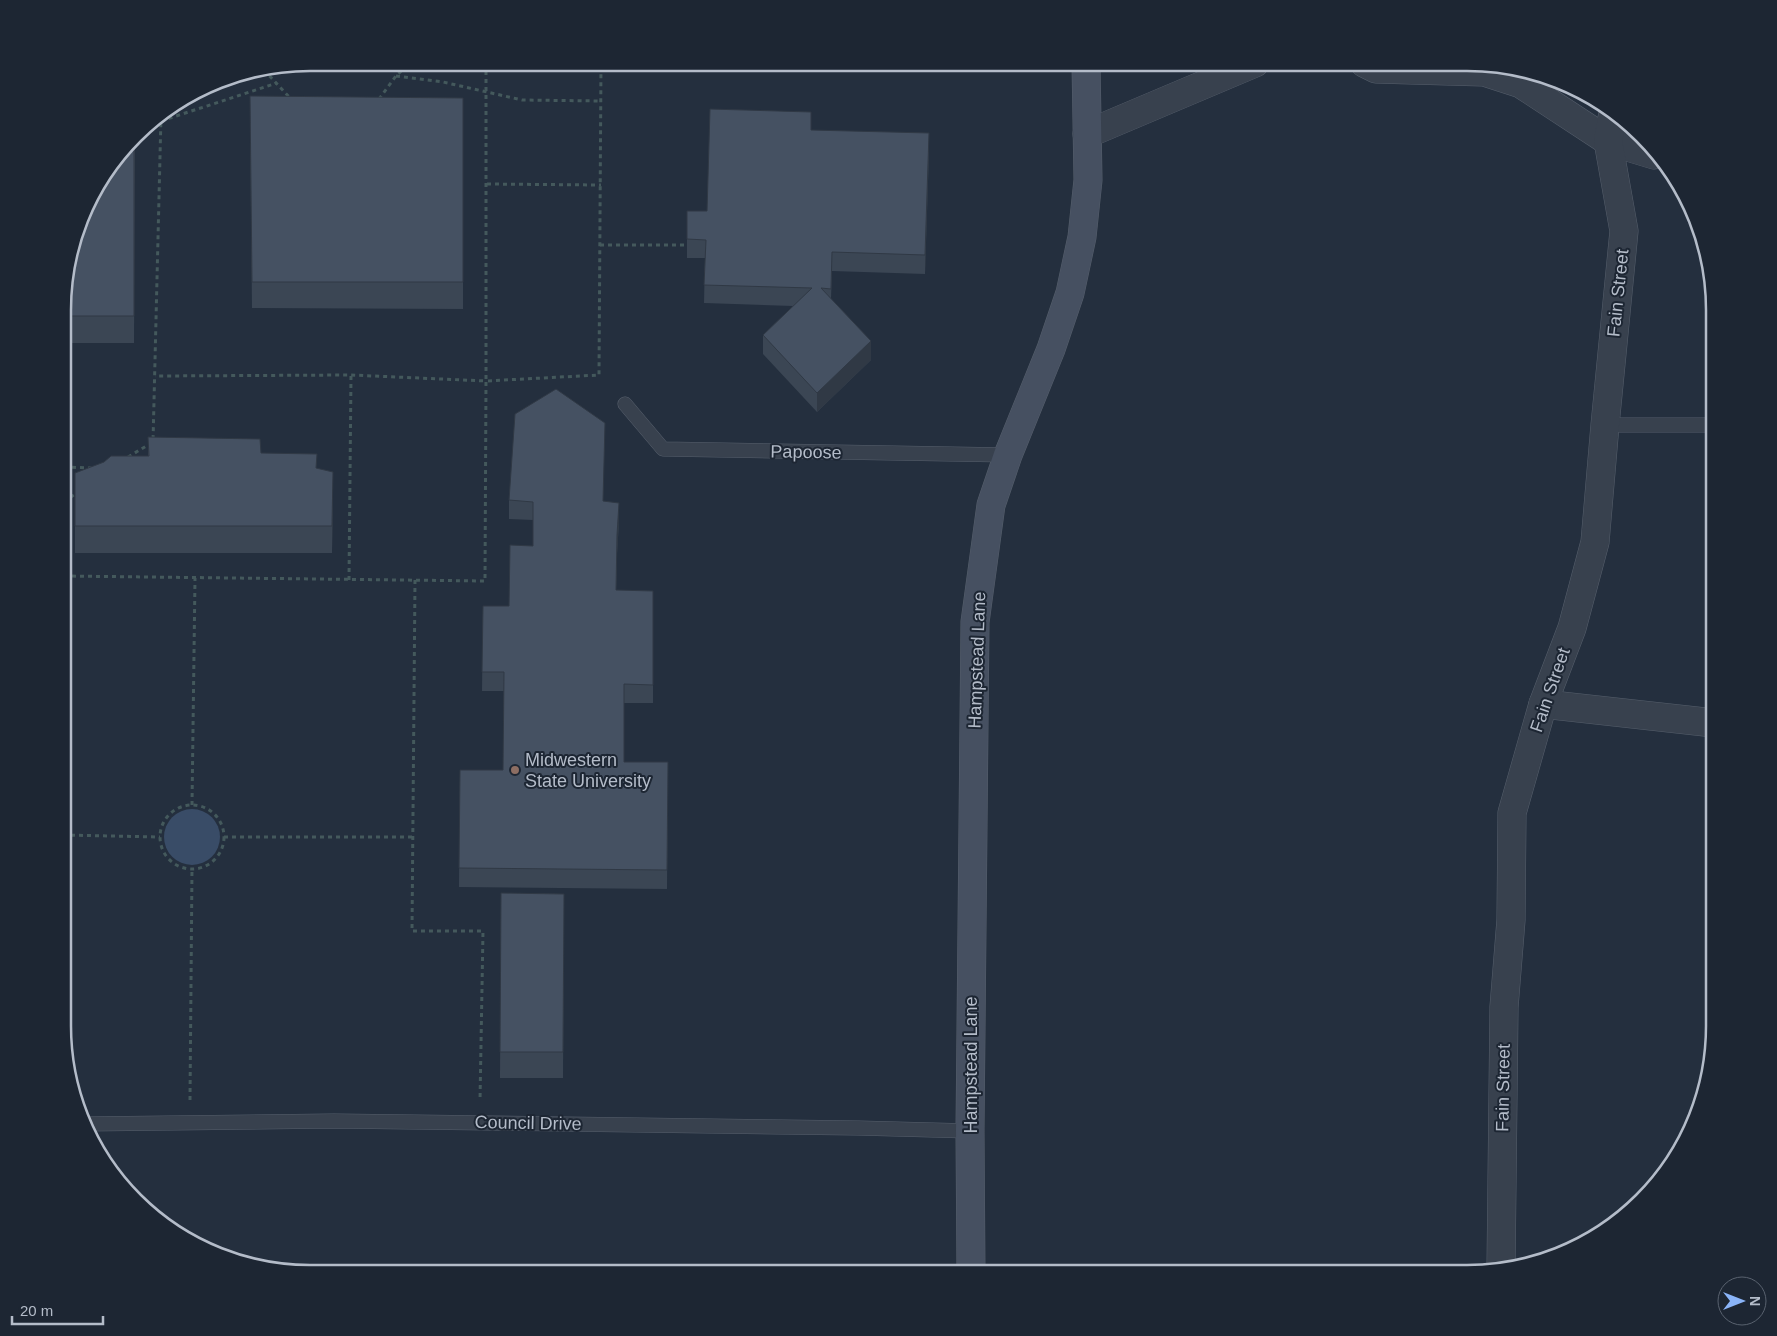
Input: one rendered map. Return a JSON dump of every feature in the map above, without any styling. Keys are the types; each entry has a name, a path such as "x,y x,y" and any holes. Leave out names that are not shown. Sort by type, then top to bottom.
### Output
{"street":[{"name":"Hampstead Lane","path":"971,1265 970,1131 975,622 991,505 1008,455 1051,349 1070,293 1083,228 1088,180 1086,71"},
{"path":"1087,134 1236,71"},
{"path":"1484,72 1520,84 1608,141 1647,153"},
{"name":"Fain Street","path":"1501,1262 1504,1007 1512,920 1512,813 1543,704 1572,628 1596,542 1604,426 1624,231 1608,141 1612,121"},
{"path":"1543,704 1706,722"}],"lane":[{"name":"Papoose","path":"625,404 663,449 1008,455"},
{"path":"1604,426 1706,425"},
{"name":"Council Drive","path":"92,1124 334,1121 970,1131"}],"path":[{"path":"379,100 401,71"},
{"path":"71,576 485,581 486,71"},
{"path":"155,376 351,375 486,381 598,375 601,71"},
{"path":"269,75 296,103"},
{"path":"396,76 443,82 522,100 601,101"},
{"path":"168,119 277,83"},
{"path":"124,459 153,442 161,124"},
{"path":"487,184 600,184"},
{"path":"600,245 687,245"},
{"path":"349,580 351,375"},
{"path":"71,467 100,468"},
{"path":"71,497 79,491"},
{"path":"192,804 195,578"},
{"path":"415,580 412,931 483,931 480,1123"},
{"path":"192,804 202,806 218,818 223,827 224,837 222,848 216,858 208,864 186,868 176,864 167,857 162,848 160,837 162,827 170,814 182,806 192,804"},
{"path":"71,835 160,837"},
{"path":"224,837 413,837"},
{"path":"189,1123 192,868"}],"water":[{"path":"192,809 203,811 212,817 218,826 220,837 218,848 212,857 203,863 192,865 181,863 172,857 166,848 164,837 166,826 172,817 181,811"}],"building":[{"path":"250,96 463,98 463,282 252,282"},
{"path":"710,109 811,112 811,130 929,133 925,255 832,252 831,289 821,288 871,341 817,393 763,335 812,288 704,285 706,240 687,239 687,211 707,211"},
{"path":"134,149 134,316 71,316 73,279 79,248 89,219 111,177"},
{"path":"556,389 605,423 603,501 619,503 616,590 653,591 653,685 624,684 624,762 668,762 667,870 459,868 460,770 503,770 504,672 482,672 483,606 509,606 510,545 533,546 533,502 509,500 515,414"},
{"path":"148,437 260,439 261,453 317,454 316,468 333,472 332,526 75,526 75,473 104,462 111,456 149,456"},
{"path":"501,893 564,894 563,1052 500,1052"}],"place":[{"name":"Midwestern State University","path":"515,770"}]}
